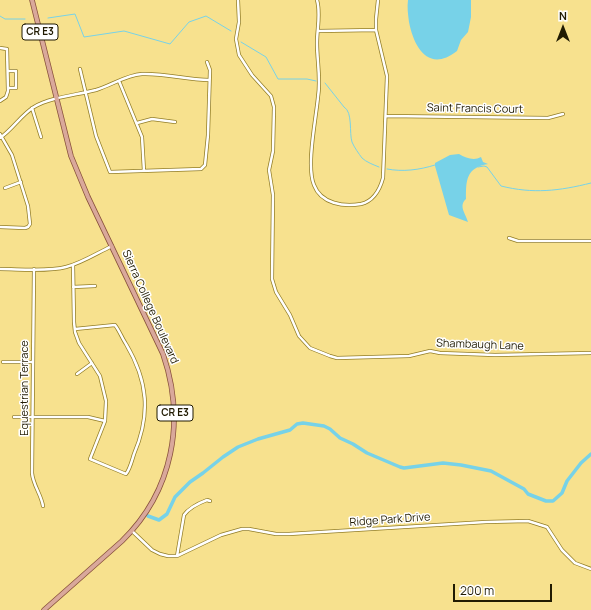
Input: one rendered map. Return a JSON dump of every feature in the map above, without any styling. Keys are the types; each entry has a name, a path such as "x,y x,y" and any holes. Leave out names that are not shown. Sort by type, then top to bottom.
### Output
{"main road":[{"name":"Sierra College Boulevard","path":"32,0 69,148 78,174 163,354 171,380 174,408 173,438 166,471 150,506 132,531 44,610"}],"street":[{"name":"Shambaugh Lane","path":"238,0 236,38 240,55 252,75 271,96 274,107 273,151 269,170 273,201 272,280 276,292 290,314 299,336 310,348 322,354 337,358 410,356 430,351 440,353 495,355 591,353"},
{"path":"317,0 319,12 317,42 320,86 312,150 311,175 315,189 323,198 330,202 348,205 362,204 371,200 384,178 387,76 376,30 378,0"},
{"path":"318,30 376,30"},
{"path":"0,48 8,49 8,88 6,97 0,101"},
{"path":"80,69 96,136 108,170 113,172 201,169 204,168 205,165 208,138 209,67 207,62"},
{"path":"8,71 16,71 16,88 8,88"},
{"path":"0,227 25,228 30,224 28,206 21,182 12,155 1,136 32,108 44,102 85,93 141,74 152,74 191,80 209,80"},
{"path":"119,81 137,123 142,142 144,171"},
{"path":"32,108 41,137"},
{"name":"Saint Francis Court","path":"386,116 548,118 563,114"},
{"path":"137,123 152,119 175,122"},
{"path":"5,188 21,182"},
{"path":"509,238 518,241 591,240"},
{"path":"0,269 59,268 73,265 112,246"},
{"path":"73,265 75,329 79,343 100,376 105,397 105,421 90,459 126,474 139,444 145,420 145,398 136,364 115,325 75,329"},
{"name":"Equestrian Terrace","path":"34,269 33,478 43,506"},
{"path":"73,287 95,286"},
{"path":"3,362 33,362"},
{"path":"77,374 92,363"},
{"path":"14,417 88,417 105,421"},
{"path":"132,531 155,552 168,556 177,556 181,524 184,515 187,511 201,502 207,500 210,501"},
{"name":"Ridge Park Drive","path":"177,556 221,535 242,529 257,529 276,534 295,534 524,521 534,522 547,527 562,550 575,564 591,569"}],"water":[{"path":"408,0 471,0 471,17 468,32 461,40 457,51 447,57 438,59 431,58 424,54 419,48 411,32 408,14"},
{"path":"459,154 464,157 476,159 481,157 483,162 488,164 475,168 471,172 467,181 466,199 463,204 463,210 468,222 449,215 435,166 435,163 450,155"}],"waterway":[{"path":"48,18 75,14 84,37 124,31 170,44 189,22 206,16 231,31"},
{"path":"0,16 5,19 25,19"},
{"path":"241,42 266,57 278,79 307,79 316,81"},
{"path":"325,83 349,113 352,142 362,158 379,167"},
{"path":"387,169 411,170 435,165"},
{"path":"478,167 487,167 501,186 524,190 557,190 591,183"},
{"path":"148,516 159,520 167,514 175,497 190,482 238,447 258,439 290,430 297,424 303,423 324,426 340,438 367,453 400,467 404,468 443,463 491,471 524,489 528,494 546,501 553,501 562,493 567,481 581,463 591,454"}]}
